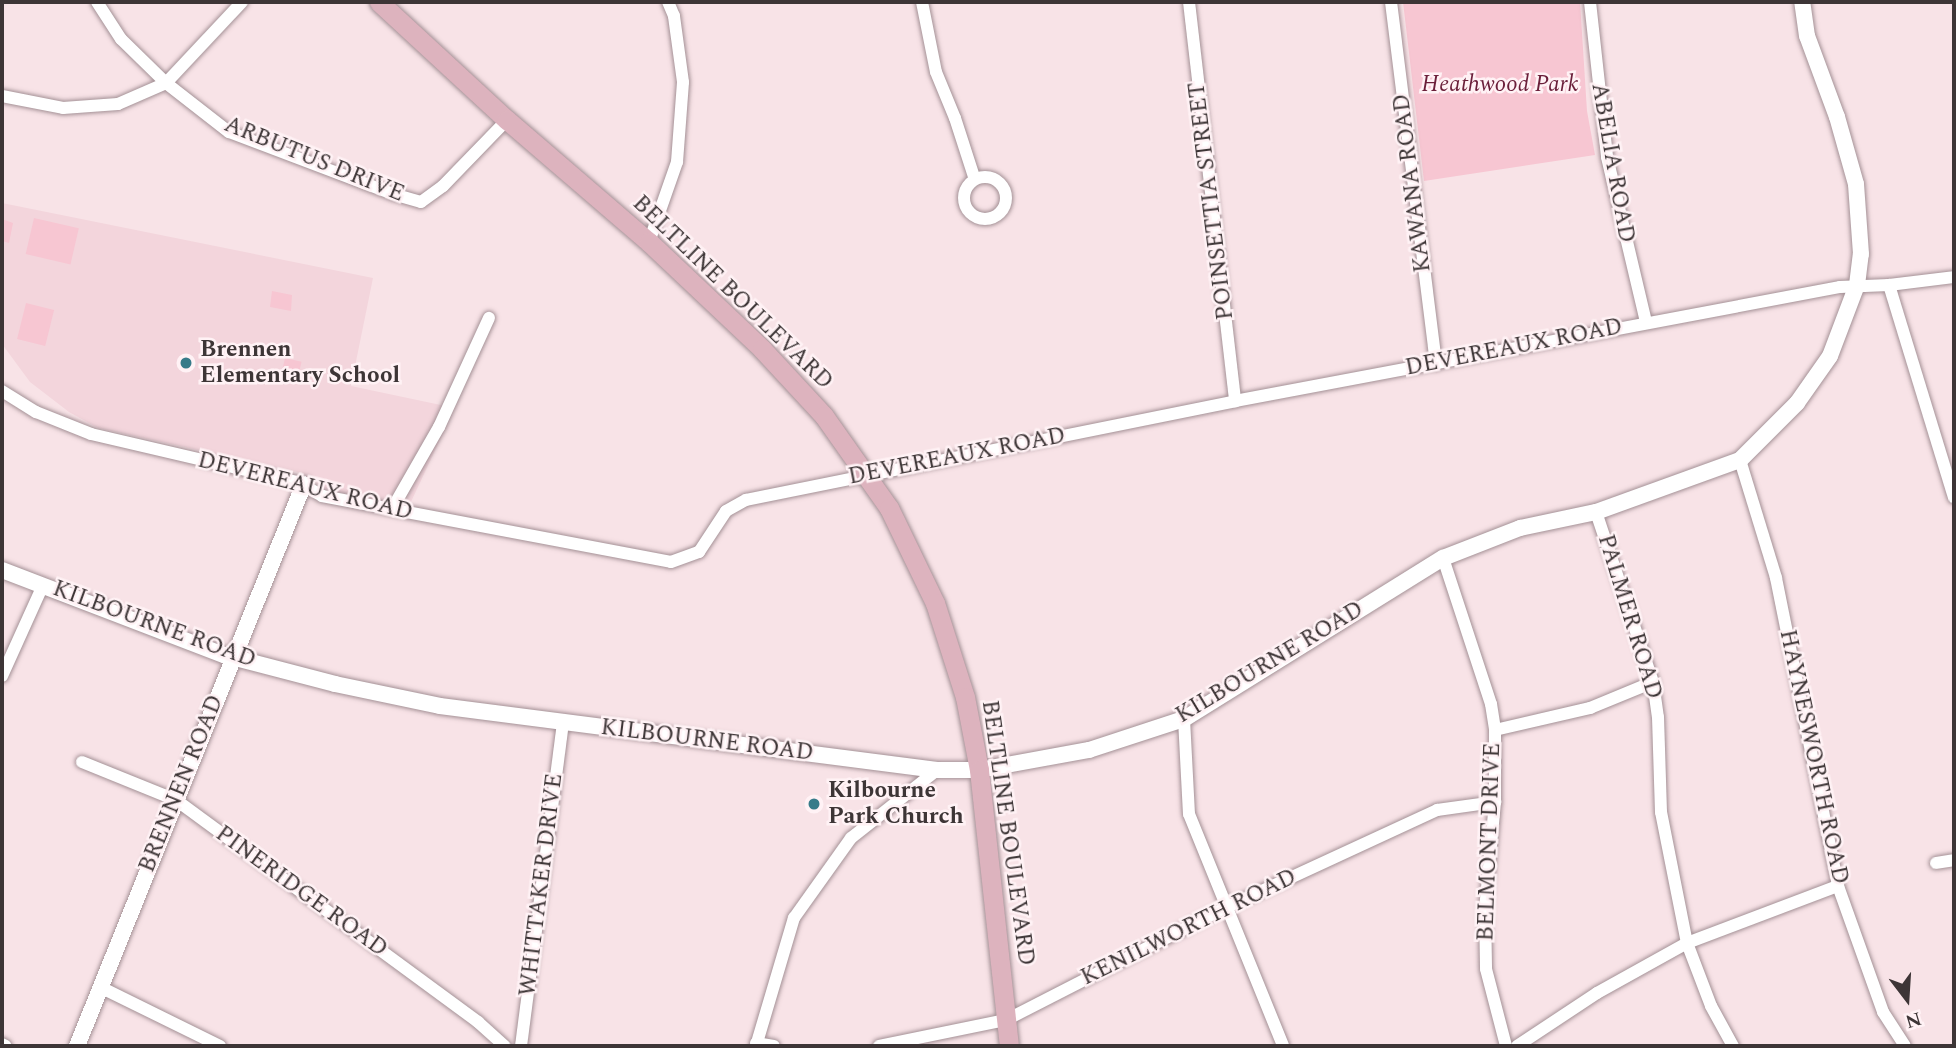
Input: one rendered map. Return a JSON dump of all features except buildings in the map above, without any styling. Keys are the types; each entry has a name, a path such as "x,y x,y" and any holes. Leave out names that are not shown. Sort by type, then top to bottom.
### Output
{"main road":[{"name":"BELTLINE BOULEVARD","path":"379,2 507,120 649,242 795,382 868,475 908,543 935,603 965,697 979,771 1009,1046"},
{"path":"397,2 420,40"}],"street":[{"name":"ARBUTUS DRIVE","path":"97,2 121,39 166,83 229,132 421,202 443,186 507,120"},
{"path":"2,96 63,108 118,104 166,83 242,2"},
{"path":"649,242 677,162 683,82 674,16 668,2"},
{"path":"922,2 936,72 955,118 974,177"},
{"name":"POINSETTIA STREET","path":"1189,2 1235,401"},
{"name":"KAWANA ROAD","path":"1391,2 1436,364"},
{"name":"ABELIA ROAD","path":"1590,2 1607,157 1646,323"},
{"name":"KILBOURNE ROAD","path":"2,570 233,658 387,695 563,723 937,771 979,771 1089,750 1184,719 1443,558 1520,528 1596,512 1740,460 1815,381 1830,356 1857,285 1861,223 1856,184 1837,117 1807,36 1802,2"},
{"name":"DEVEREAUX ROAD","path":"2,391 36,412 91,434 304,484 323,496 671,562 699,552 726,511 739,502 1235,401 1646,323 1857,285 1889,285 1954,277"},
{"path":"1889,285 1954,497"},
{"path":"392,509 439,426 489,318"},
{"name":"HAYNESWORTH ROAD","path":"1740,460 1776,578 1839,886 1883,1012 1905,1046"},
{"name":"BRENNEN ROAD","path":"77,1046 304,484"},
{"name":"PALMER ROAD","path":"1596,512 1653,682 1658,717 1661,812 1687,943 1711,1006 1733,1046"},
{"name":"BELMONT DRIVE","path":"1443,558 1491,704 1495,730 1495,802 1485,909 1486,969 1506,1046"},
{"path":"2,676 43,585"},
{"path":"1495,730 1590,709 1653,682"},
{"path":"1184,719 1189,814 1283,1046"},
{"name":"WHITTAKER DRIVE","path":"521,1046 563,723"},
{"name":"PINERIDGE ROAD","path":"82,762 176,800 478,1022 505,1046"},
{"path":"774,1046 756,1045 794,918 852,838 937,771"},
{"name":"KENILWORTH ROAD","path":"879,1046 1006,1020 1225,908 1437,810 1495,802"},
{"path":"1936,863 1954,860"},
{"path":"1517,1046 1597,993 1687,943 1839,886"},
{"path":"100,987 220,1046"}],"shaded area":[{"name":"Brennen Elementary School","path":"2,203 373,278 351,386 455,408 409,506 328,490 302,473 98,428 69,412 30,382 2,344"}],"green space":[{"name":"Heathwood Park","path":"1403,2 1580,2 1587,111 1595,155 1424,181"},
{"path":"34,218 79,228 70,264 26,254"},
{"path":"2,219 13,223 9,243 2,241"},
{"path":"272,291 292,295 291,311 270,307"},
{"path":"26,303 54,310 45,346 17,339"},
{"path":"285,358 302,362 298,378 281,375"}],"place":[{"name":"Brennen Elementary School","path":"186,363"},
{"name":"Kilbourne Park Church","path":"814,804"}]}
